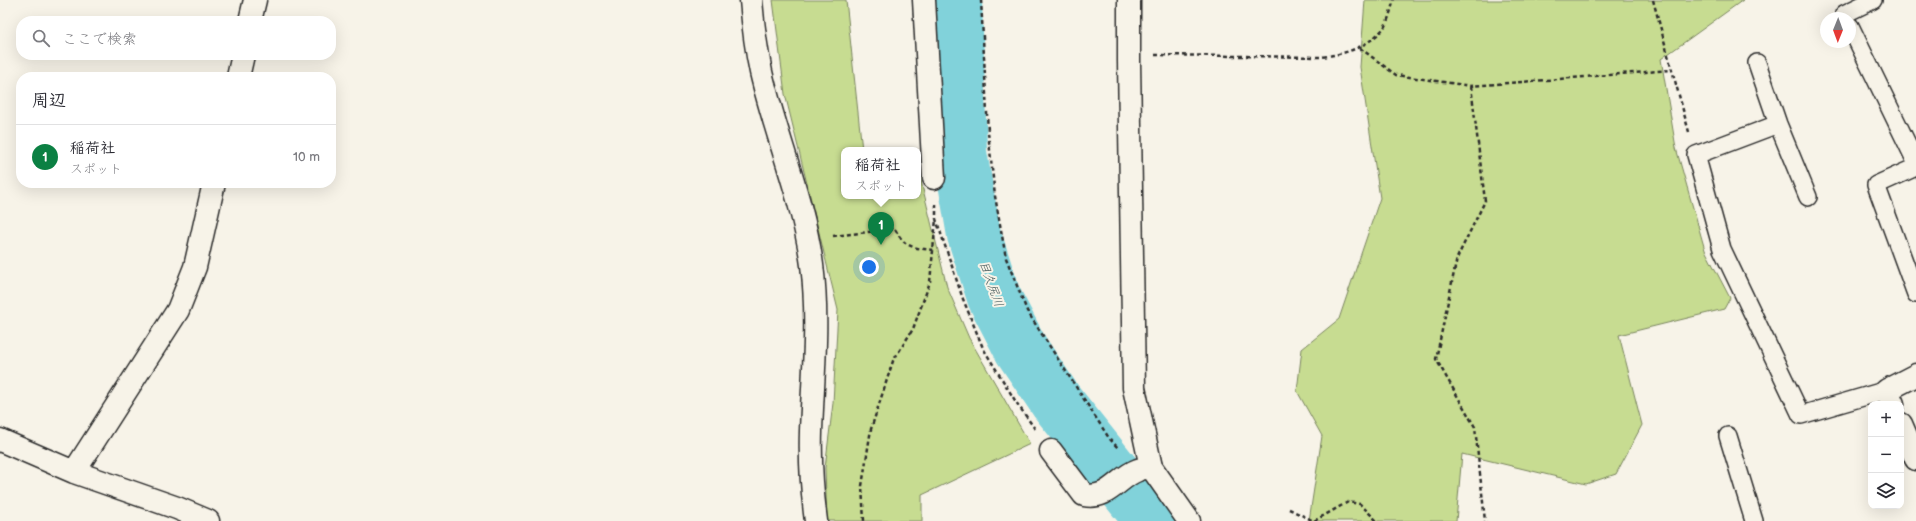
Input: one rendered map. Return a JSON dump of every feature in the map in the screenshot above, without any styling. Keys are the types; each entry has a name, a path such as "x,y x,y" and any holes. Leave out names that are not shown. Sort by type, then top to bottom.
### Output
{"street":[{"path":"251,16 255,0"},
{"path":"751,0 761,71 799,203 811,263 814,293 815,374 811,431 812,490 816,521"},
{"path":"924,0 934,178"},
{"path":"1129,0 1134,388 1144,469 1189,521"},
{"path":"239,72 241,60"},
{"path":"74,472 178,310 195,267 213,188"},
{"path":"1890,397 1916,375"},
{"path":"1904,431 1916,459"},
{"path":"0,440 74,472 178,508 208,521"},
{"path":"1051,451 1084,495 1094,497 1104,493 1144,469"}],"lane":[{"path":"1848,12 1873,0"},
{"path":"1856,38 1916,162"},
{"path":"1756,64 1808,198"},
{"path":"1778,124 1696,155 1722,249 1801,415 1890,397"},
{"path":"1916,167 1876,185 1916,294"},
{"path":"1728,436 1754,521"}],"path":[{"path":"981,0 988,132 995,196 1006,258 1027,311 1109,438 1144,469"},
{"path":"1129,56 1283,55 1321,57 1342,55 1360,48 1383,29 1394,0"},
{"path":"1653,0 1671,70 1696,155"},
{"path":"1360,48 1396,75 1470,86 1671,70"},
{"path":"1470,86 1485,201 1457,258 1436,359 1475,427 1485,521"},
{"path":"864,521 862,486 871,430 893,361 913,329 930,282 936,219 934,178"},
{"path":"936,219 963,300 983,348 1016,402 1051,451"},
{"path":"827,236 895,229 902,241 915,248 934,250"},
{"path":"1289,509 1314,521 1348,502 1360,504 1377,521"}],"green space":[{"path":"773,0 846,0 862,147 841,147 841,199 921,199 921,181 947,287 969,338 1030,444 922,495 922,521 827,521 825,468 833,403 838,310 785,94"},
{"path":"1365,0 1743,0 1661,59 1676,148 1705,250 1730,298 1724,309 1619,335 1642,425 1616,474 1586,484 1462,454 1456,521 1309,521 1322,436 1297,391 1302,349 1339,319 1380,198 1360,67"}],"waterway":[{"name":"目久尻川","path":"955,0 960,153 974,235 994,297 1021,349 1056,401 1152,521"}],"place":[{"name":"稲荷社","path":"881,245"}]}
